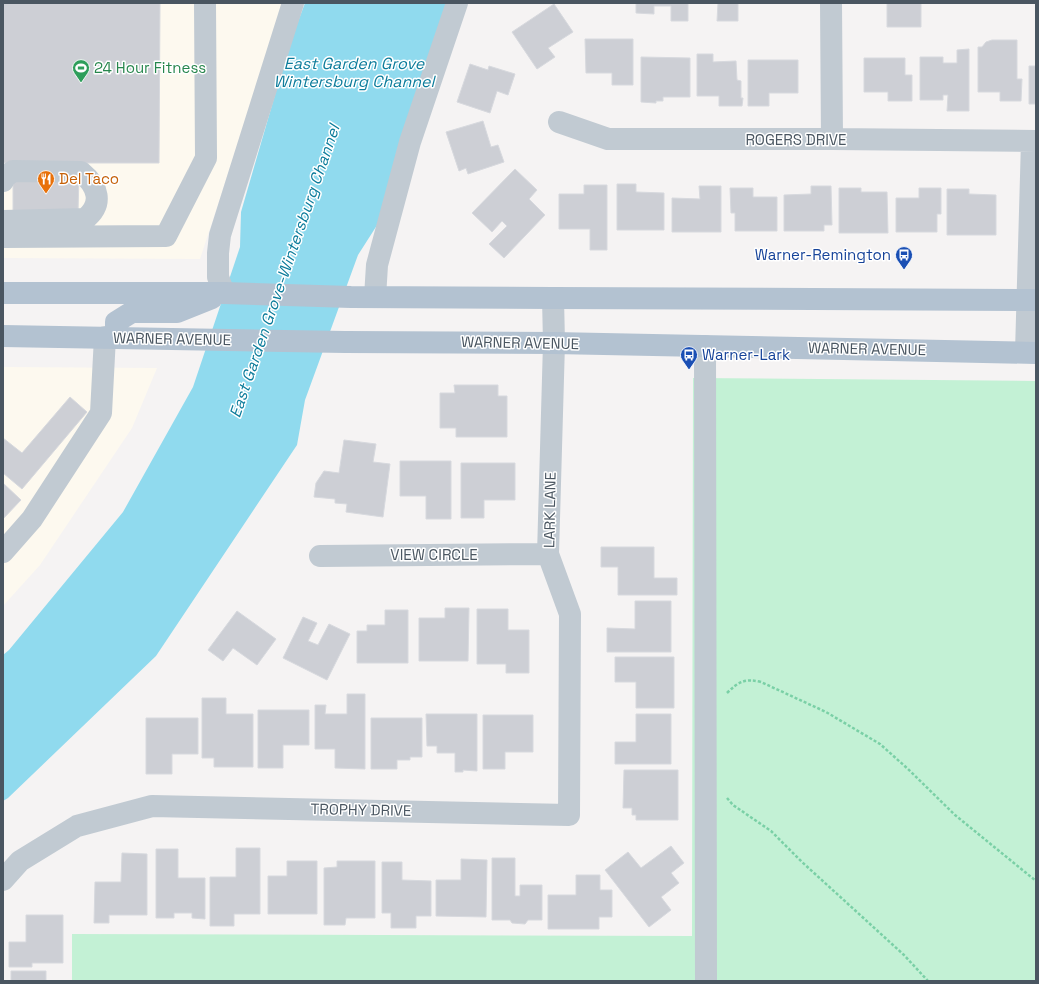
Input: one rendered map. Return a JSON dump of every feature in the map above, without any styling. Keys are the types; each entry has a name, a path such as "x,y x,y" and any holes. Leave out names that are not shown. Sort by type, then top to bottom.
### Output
{"main road":[{"path":"3,293 224,294 351,297 1032,300"},
{"path":"110,337 116,322 132,312 177,312 224,294"},
{"name":"WARNER AVENUE","path":"3,336 1031,352"}],"street":[{"path":"3,236 166,236 206,158 204,3"},
{"path":"224,294 218,277 220,235 294,3"},
{"path":"375,297 377,265 410,142 458,3"},
{"path":"831,3 832,139"},
{"name":"ROGERS DRIVE","path":"559,122 608,140 832,139 1034,141"},
{"path":"1031,352 1034,141"},
{"path":"3,181 5,177 13,171 81,172 89,178 95,188 97,203 91,214 85,219 3,221"},
{"name":"LARK LANE","path":"553,298 554,344 548,554 570,614 569,815"},
{"path":"3,552 32,519 101,413 110,337"},
{"path":"705,346 706,981"},
{"name":"VIEW CIRCLE","path":"320,556 548,554"},
{"name":"TROPHY DRIVE","path":"3,880 20,861 77,826 152,806 569,815"}],"path":[{"path":"724,696 737,684 743,681 752,680 761,682 826,712 852,727 892,753 954,815 1036,881"},
{"path":"725,796 733,805 771,831 802,862 904,955 928,981"}],"shaded area":[{"path":"3,3 284,3 200,259 3,258"},
{"path":"3,367 157,368 132,428 40,565 3,606"}],"green space":[{"path":"693,378 1036,381 1036,981 72,981 72,934 692,936"}],"water":[{"name":"East Garden Grove Wintersburg Channel","path":"305,3 450,3 381,219 358,255 305,400 297,445 156,656 8,798 3,801 3,655 9,650 123,512 193,387 240,247 241,212 290,43"}],"building":[{"name":"24 Hour Fitness","path":"3,3 160,3 159,163 3,163"},
{"path":"636,3 688,3 688,21 671,21 671,6 654,6 654,14 636,13"},
{"path":"718,3 738,3 738,21 717,21"},
{"path":"887,3 921,3 921,27 887,27"},
{"path":"554,4 573,32 548,48 555,57 537,69 512,32"},
{"path":"585,39 633,39 633,85 612,85 612,73 586,73"},
{"path":"992,40 1017,40 1017,79 1022,79 1021,101 1000,101 1000,92 978,92 978,47 982,47 986,42"},
{"path":"969,49 969,111 947,111 948,95 943,95 943,100 920,100 920,57 943,57 943,63 957,63 957,50"},
{"path":"697,54 713,54 713,62 736,61 737,80 741,81 741,98 743,98 742,106 719,106 719,96 697,96"},
{"path":"641,57 690,58 690,97 663,97 663,101 656,101 656,103 641,102"},
{"path":"864,58 905,58 905,75 912,75 912,101 888,101 888,92 864,92"},
{"path":"748,60 798,60 798,93 769,93 769,106 748,106"},
{"path":"470,64 488,70 489,66 515,74 508,95 497,91 490,113 457,102"},
{"path":"1029,66 1036,66 1036,104 1029,104"},
{"path":"483,121 491,147 498,145 504,162 468,174 466,168 459,171 446,132"},
{"path":"515,169 537,190 529,199 545,215 504,258 489,244 507,226 502,221 492,232 472,213"},
{"name":"Del Taco","path":"13,174 79,174 78,213 13,213"},
{"path":"617,184 636,184 636,192 664,193 664,230 617,230"},
{"path":"584,185 607,185 607,250 590,250 590,229 559,229 559,194 584,194"},
{"path":"699,186 721,186 721,232 672,232 672,198 700,199"},
{"path":"811,186 831,186 832,225 824,225 824,231 784,231 784,195 811,194"},
{"path":"730,188 753,188 753,197 777,197 777,231 735,231 735,213 731,213"},
{"path":"839,188 861,188 861,192 887,192 888,233 839,233"},
{"path":"919,188 941,188 941,214 937,214 937,232 896,232 896,198 919,198"},
{"path":"947,189 969,189 969,194 996,195 996,235 947,235"},
{"path":"454,385 498,385 498,396 507,396 507,437 456,437 456,428 440,428 440,393 455,393"},
{"path":"70,397 87,412 22,489 3,473 3,438 22,453"},
{"path":"344,440 376,444 373,462 390,464 383,517 346,512 347,504 335,503 335,499 314,497 316,483 324,471 339,473"},
{"path":"400,461 451,461 451,519 426,519 426,496 400,496"},
{"path":"461,463 515,463 515,500 484,500 484,518 461,518"},
{"path":"3,483 21,500 3,519"},
{"path":"601,547 654,547 654,578 677,578 677,595 618,595 618,567 601,567"},
{"path":"635,601 671,601 671,652 607,652 607,628 635,629"},
{"path":"445,608 469,608 468,661 419,661 419,618 445,618"},
{"path":"477,609 508,609 508,630 529,630 529,673 506,673 506,664 477,664"},
{"path":"385,610 408,610 408,663 357,663 357,631 367,631 367,625 385,625"},
{"path":"237,611 276,639 257,665 233,648 223,661 208,650"},
{"path":"303,617 317,623 308,641 318,645 329,624 350,634 327,680 283,658"},
{"path":"615,657 674,657 674,708 636,708 636,682 615,682"},
{"path":"347,694 365,694 365,769 335,768 335,749 315,749 315,705 326,705 325,714 347,714"},
{"path":"202,698 226,698 226,714 253,714 253,767 214,767 214,758 202,758"},
{"path":"258,710 309,710 309,745 283,745 283,768 258,768"},
{"path":"426,714 477,714 477,771 463,770 463,772 455,772 455,753 437,753 437,746 427,746"},
{"path":"636,714 671,714 671,764 615,764 615,742 636,742"},
{"path":"483,715 533,715 533,752 505,752 505,769 483,769"},
{"path":"146,718 198,718 198,754 172,754 172,774 146,774"},
{"path":"371,718 422,718 422,757 410,757 410,760 397,760 397,769 371,769"},
{"path":"624,770 678,770 678,820 636,820 636,815 632,815 632,808 623,808"},
{"path":"671,846 684,863 671,873 679,883 661,897 671,910 649,927 605,870 628,852 641,868"},
{"path":"236,848 260,848 260,914 234,914 234,926 210,926 210,877 236,877"},
{"path":"156,849 178,849 178,878 205,878 205,919 192,918 192,913 174,913 174,918 156,918"},
{"path":"122,853 147,854 147,915 109,915 109,923 94,923 95,882 121,882"},
{"path":"492,858 515,858 515,896 520,896 520,885 542,885 542,920 528,920 525,924 512,923 510,920 492,920"},
{"path":"461,859 487,860 486,917 436,916 436,880 461,880"},
{"path":"287,861 317,861 317,914 268,914 268,876 287,876"},
{"path":"337,861 375,861 375,918 346,918 345,925 324,925 324,868 337,867"},
{"path":"382,862 402,862 402,880 431,881 431,916 416,916 416,928 391,928 391,913 382,913"},
{"path":"576,875 600,875 600,890 612,890 612,917 599,917 599,929 548,929 548,895 576,895"},
{"path":"26,915 63,915 63,963 32,963 32,967 9,967 9,942 26,942"},
{"path":"11,971 46,971 46,981 11,981"}],"place":[{"name":"24 Hour Fitness","path":"81,83"},
{"name":"Del Taco","path":"46,194"},
{"name":"Warner-Remington","path":"904,270"},
{"name":"Warner-Lark","path":"689,370"}],"water label":[{"name":"East Garden Grove-Wintersburg Channel","path":"284,271"}]}
